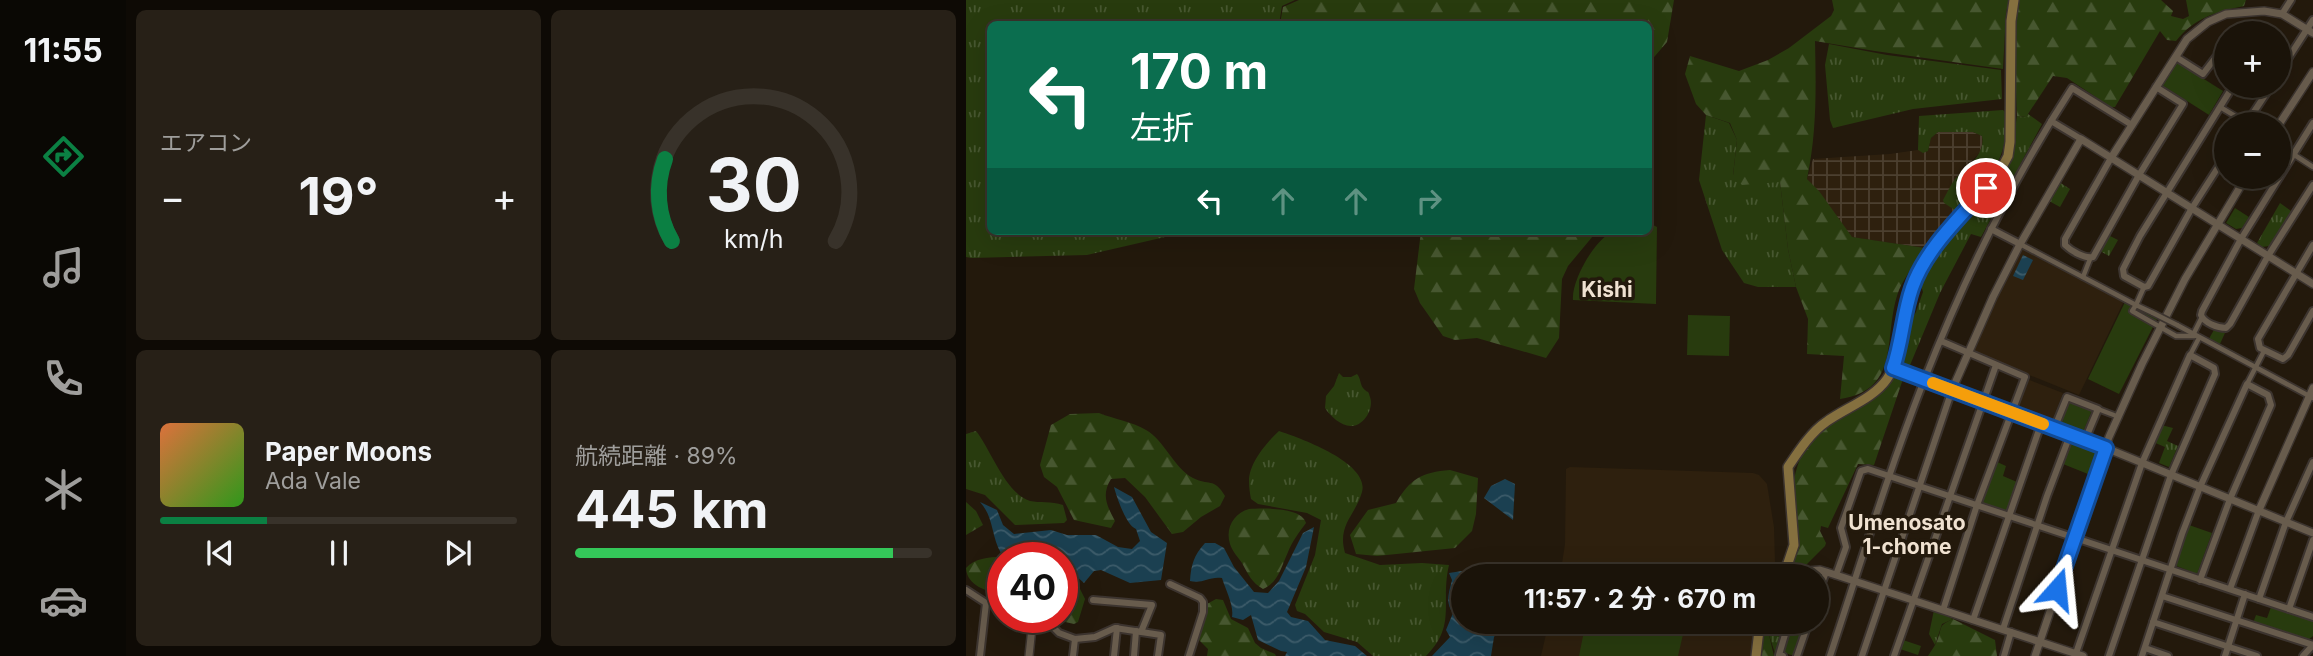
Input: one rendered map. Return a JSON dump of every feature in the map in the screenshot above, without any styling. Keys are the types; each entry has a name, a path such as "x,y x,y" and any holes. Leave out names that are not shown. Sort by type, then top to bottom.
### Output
{"main road":[{"path":"1787,564 1794,545 1788,467 1822,424 1877,390 1893,368 1908,301 1922,267 1937,245 2000,172 2008,156 2011,21 2014,0"},
{"path":"1756,656 1759,634"}],"street":[{"path":"2282,14 2291,0"},
{"path":"2090,259 2068,248 2065,239 2111,158 2187,39 2208,22 2226,14 2246,11 2282,14 2310,32"},
{"path":"2291,55 2310,32 2313,20"},
{"path":"2176,57 2203,74 2214,60"},
{"path":"2287,112 2313,72"},
{"path":"2082,277 2139,175 2183,104 2156,87"},
{"path":"1830,656 1924,380 1991,229 2051,121 2072,88 2132,125"},
{"path":"2144,287 2124,276 2122,271 2166,192 2226,98"},
{"path":"2220,107 2228,112"},
{"path":"2051,121 2313,284"},
{"path":"1829,573 2078,655 2110,550 2142,463 2190,355 2202,311 2241,239 2313,123"},
{"path":"1862,656 1952,390 2020,244 2081,139"},
{"path":"2293,154 2313,167"},
{"path":"2196,336 2176,336 2132,312 2144,287 2148,286 2214,174"},
{"path":"2202,317 2220,328 2228,327 2268,256 2313,185"},
{"path":"2035,656 2074,538 2119,417 2161,327 2239,189"},
{"path":"1991,229 2312,394 2259,510 2230,589"},
{"path":"2313,245 2258,340 2260,348 2283,359 2288,355 2313,311"},
{"path":"1941,341 2025,377 1977,505 1943,610"},
{"path":"2142,656 2200,487 2264,351"},
{"path":"2109,656 2171,475 2216,372 2213,367 2190,355"},
{"path":"1894,656 1996,365"},
{"path":"1893,368 2106,448 2313,533"},
{"path":"2200,580 2249,452 2271,405 2268,395 2247,384"},
{"path":"2054,429 2067,397 2119,417"},
{"path":"2085,440 2098,409"},
{"path":"1973,620 2007,515 2041,424"},
{"path":"2004,656 2007,631 2038,525 2070,435"},
{"path":"2259,599 2286,522 2313,462"},
{"path":"1836,575 1846,547 1841,528 1861,471 1868,469 2313,617"},
{"path":"2289,609 2313,540"},
{"path":"1170,584 1203,602 1203,612 1189,656"},
{"path":"966,590 986,603 980,656"},
{"path":"2225,656 2245,594"},
{"path":"2162,596 2313,645 2303,656"},
{"path":"1093,600 1152,605 1138,631 1133,656"},
{"path":"2153,622 2257,656"},
{"path":"1114,656 1117,628"},
{"path":"1063,633 1074,639 1095,637 1117,628 1161,635 1158,656"},
{"path":"1029,656 1031,633"},
{"path":"1783,656 1779,655 1785,634"},
{"path":"1797,656 1805,634"},
{"path":"1073,656 1074,639"},
{"path":"2145,648 2168,656"}],"shaded area":[{"path":"1938,132 1973,132 1982,136 1983,142 1980,152 1954,181 1958,212 1925,248 1851,237 1807,179 1813,159 1928,151 1931,138"},
{"path":"2021,248 2124,301 2079,395 1972,352"},
{"path":"2027,379 2063,393 2051,423 2016,409"},
{"path":"1570,467 1759,475 1767,484 1774,527 1776,564 1562,564 1565,544 1566,469"},
{"path":"1546,634 1754,634 1752,656 1541,656"}],"green space":[{"path":"966,0 1295,0 1282,6 1280,21 987,21 987,235 1174,235 1087,255 966,257"},
{"path":"1299,0 1674,0 1667,42 1652,60 1652,21 1281,21 1283,7"},
{"path":"1832,0 2009,0 2003,69 1815,41 1816,93 1807,179 1819,191 1852,237 1925,248 1899,290 1882,372 1873,384 1860,394 1840,399 1844,356 1807,354 1808,319 1796,287 1788,249 1780,182 1742,185 1733,176 1737,140 1730,123 1706,115 1696,104 1685,74 1690,56 1739,71 1768,60 1789,48 1831,16 1834,10"},
{"path":"2019,0 2161,0 2173,11 2171,16 2183,19 2189,16 2186,0 2246,0 2244,6 2198,21 2176,41 2167,40 2160,31 2115,107 2067,78 2053,76 2026,117 2017,116 2014,40"},
{"path":"1829,44 1887,55 2001,70 2002,99 1913,109 1833,128 1825,65"},
{"path":"2177,62 2214,85 2214,98 2219,98 2209,115 2162,85"},
{"path":"2003,110 2006,130 2000,157 1995,168 1958,212 1943,200 1955,179 1978,155 1982,136 1973,132 1938,132 1931,138 1928,151 1923,153 1918,150 1919,116"},
{"path":"2028,114 2042,124 1981,237 1971,234 1940,293 1908,370 1899,367 1908,326 1923,292 1920,282 1923,273 1995,182 2014,136 2017,116 2025,117"},
{"path":"1706,115 1729,123 1737,140 1733,175 1780,182 1788,249 1796,287 1758,287 1744,283 1722,250 1699,180"},
{"path":"2059,182 2070,189 2060,207 2049,201"},
{"path":"2280,203 2291,211 2269,246 2262,247 2257,243"},
{"path":"2235,208 2249,217 2242,228 2236,229 2226,223"},
{"path":"1652,224 1657,227 1656,304 1573,300 1580,271 1600,241 1608,235 1652,235"},
{"path":"1421,235 1594,235 1568,266 1562,279 1559,338 1546,358 1477,338 1455,340 1443,336 1420,303 1414,289"},
{"path":"2108,235 2118,240 2109,256 2100,251"},
{"path":"2125,302 2157,319 2119,394 2088,379"},
{"path":"1688,315 1730,316 1729,356 1687,355"},
{"path":"2215,328 2225,333 2220,344 2254,362 2251,368 2206,344"},
{"path":"1899,372 1904,376 1874,465 1858,464 1828,528 1821,526 1825,546 1807,564 1789,564 1791,496 1799,461 1807,445 1834,420 1874,399"},
{"path":"1339,373 1343,377 1357,374 1368,392 1371,401 1369,411 1357,425 1340,423 1325,408 1326,396"},
{"path":"2069,401 2092,410 2082,435 2060,426"},
{"path":"1099,413 1146,430 1186,473 1198,480 1214,484 1221,490 1225,496 1220,506 1183,532 1172,534 1145,497 1125,478 1111,479 1106,495 1115,521 1111,528 1074,520 1057,487 1044,477 1040,465 1051,425 1070,414"},
{"path":"2161,425 2173,428 2167,441 2178,446 2169,467 2159,463 2165,447 2153,442"},
{"path":"976,431 1014,490 1030,501 1063,505 1067,520 1064,523 1015,525 985,495 966,489 966,434"},
{"path":"1279,431 1331,453 1355,471 1362,481 1362,492 1343,535 1345,553 1380,565 1449,565 1445,624 1436,645 1426,656 1373,656 1357,642 1324,632 1305,614 1297,611 1295,605 1315,555 1321,520 1307,513 1258,504 1251,499 1249,488 1255,460"},
{"path":"2072,440 2097,450 2088,474 2063,464"},
{"path":"1995,461 2006,466 2003,476 2017,482 2007,511 1981,503"},
{"path":"1450,470 1478,478 1472,531 1455,548 1377,556 1356,554 1350,535 1368,510 1396,503 1406,488 1424,475"},
{"path":"966,502 976,511 983,525 966,535"},
{"path":"1249,509 1290,511 1303,518 1306,523 1298,533 1276,578 1263,589 1251,578 1230,544 1232,522 1239,514"},
{"path":"2189,525 2212,533 2197,574 2174,565"},
{"path":"987,558 987,590 974,584 967,574 966,568 978,560"},
{"path":"1078,585 1085,599 1078,622"},
{"path":"1216,599 1223,600 1231,619 1248,628 1255,643 1276,656 1207,656 1208,649 1199,640 1200,627 1207,604"},
{"path":"2271,607 2313,621 2313,636 2308,640 2253,623 2256,615 2267,618"},
{"path":"1934,610 1953,619 1942,624 1935,645 1929,634"},
{"path":"1953,619 1995,640 1997,656 1928,656 1942,625"},
{"path":"1583,634 1683,634 1678,656 1579,656"},
{"path":"1762,634 1769,634 1774,656 1760,656"},
{"path":"1780,634 1775,653 1769,635"},
{"path":"1788,634 1802,634 1794,656 1783,652"},
{"path":"1903,640 1921,646 1918,655 1900,649"}],"water":[{"path":"2023,255 2033,260 2023,280 2013,276"},
{"path":"1505,479 1515,484 1513,520 1484,498 1491,486"},
{"path":"1114,487 1132,497 1151,532 1167,543 1161,580 1130,583 1101,570 1094,571 1084,583 1078,578 1078,542 996,542 988,514 980,502 997,510 1003,525 1014,534 1051,530 1067,535 1096,535 1118,547 1132,549 1140,541 1136,529 1122,511"},
{"path":"1314,527 1306,567 1287,612 1291,617 1308,621 1325,640 1355,646 1367,656 1285,656 1287,652 1258,640 1251,615 1243,620 1232,617 1231,603 1222,578 1190,581 1192,565 1198,552 1205,543 1215,543 1224,548 1234,567 1254,592 1268,593 1279,581 1303,533"},
{"path":"1451,584 1451,609 1448,601"},
{"path":"1451,618 1451,634 1496,634 1491,656 1432,656 1450,637 1446,630"}],"slow traffic":[{"path":"1933,383 2043,424"}],"district":[{"name":"Kishi","path":"1607,290"},
{"name":"Umenosato 1-chome","path":"1907,535"}],"route":[{"path":"1986,188 1937,245 1922,267 1908,301 1893,368 2106,448 2057,589"}]}
